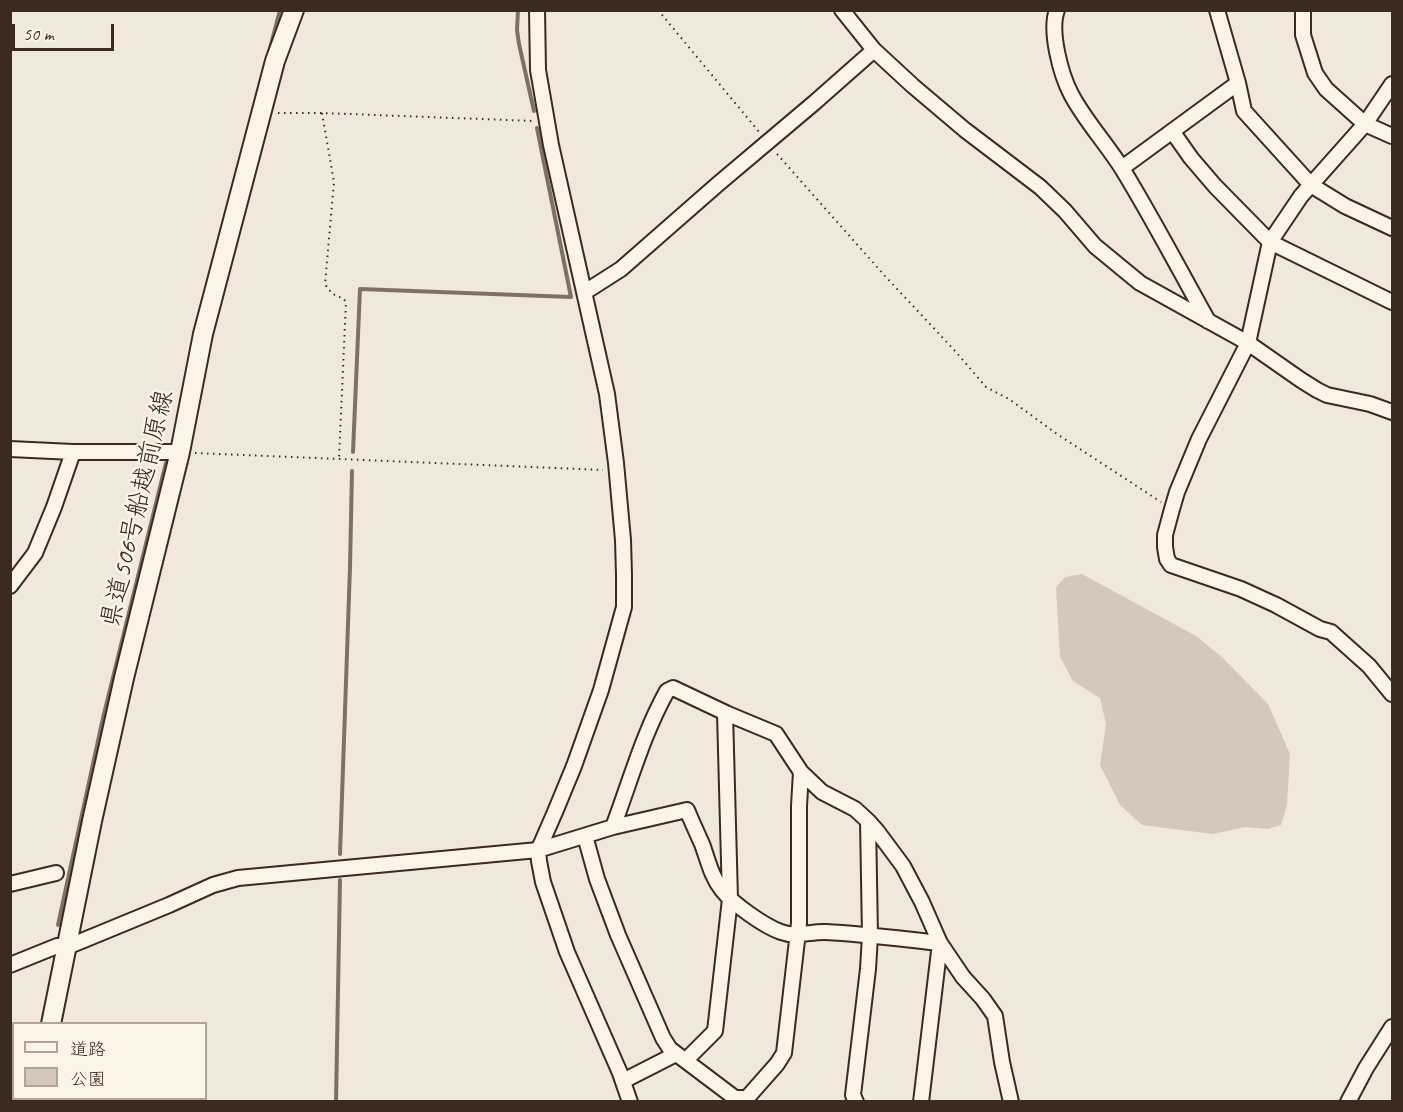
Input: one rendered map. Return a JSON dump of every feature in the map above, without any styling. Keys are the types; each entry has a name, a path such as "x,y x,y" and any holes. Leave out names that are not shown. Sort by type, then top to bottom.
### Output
{"main road":[{"name":"県道506号船越前原線","path":"51,1022 92,821 124,678 180,452 203,334 275,61 294,10"}],"street":[{"path":"537,10 538,70 550,146 607,394 623,540 624,607 591,722 538,850 543,882 567,952 630,1101"},
{"path":"842,10 874,50 940,110 1040,187 1065,211 1095,246 1140,283 1226,329 1317,390 1327,395 1370,404 1392,412"},
{"path":"1057,10 1055,36 1060,66 1071,94 1122,168 1208,321"},
{"path":"1217,10 1244,111 1311,185 1345,207 1392,228"},
{"path":"1303,10 1303,35 1315,74 1326,89 1365,124 1392,136"},
{"path":"585,292 621,269 874,50"},
{"path":"1122,168 1238,83"},
{"path":"1392,84 1365,124 1301,196 1270,242 1248,343 1198,440 1181,483 1165,535 1167,560 1171,565 1241,589 1320,629 1331,632 1369,666 1392,694"},
{"path":"1172,131 1209,179 1270,242 1392,302"},
{"path":"10,449 73,452 180,452"},
{"path":"10,586 35,553 73,452"},
{"path":"613,827 640,750 658,706 667,691 674,688 776,734 801,772 822,792 855,809 868,820 903,866 940,943 963,978 995,1016 1011,1101"},
{"path":"622,1081 681,1057 715,1030 730,899 725,712"},
{"path":"585,836 597,879 618,935 663,1038 670,1049 735,1098 747,1098 784,1053 799,923 801,772"},
{"path":"10,965 57,946 67,947 213,885 238,878 538,850 613,827 687,810 711,873 722,891 730,899 781,932 796,936 821,932 856,933 940,943"},
{"path":"856,1101 853,1095 870,936 868,820"},
{"path":"10,884 57,873"},
{"path":"921,1101 940,943"},
{"path":"1348,1101 1392,1027"}],"path":[{"path":"658,10 767,142 877,268 986,387 1009,399 1066,440 1172,509"},
{"path":"261,114 322,113 547,122"},
{"path":"322,113 334,182 325,284 336,297 343,298 346,302 339,459"},
{"path":"180,452 616,470"}],"green space":[{"path":"1082,574 1196,636 1222,657 1268,704 1290,754 1287,805 1281,825 1268,829 1245,827 1213,834 1142,825 1120,805 1100,765 1106,724 1100,698 1073,681 1060,657 1056,587 1065,577"}],"waterway":[{"path":"268,56 280,10"},
{"path":"518,10 519,44 534,111"},
{"path":"353,452 360,289 571,297 537,128"},
{"path":"58,925 103,718 166,463"},
{"path":"340,854 352,471"},
{"path":"336,1102 340,880"}]}
